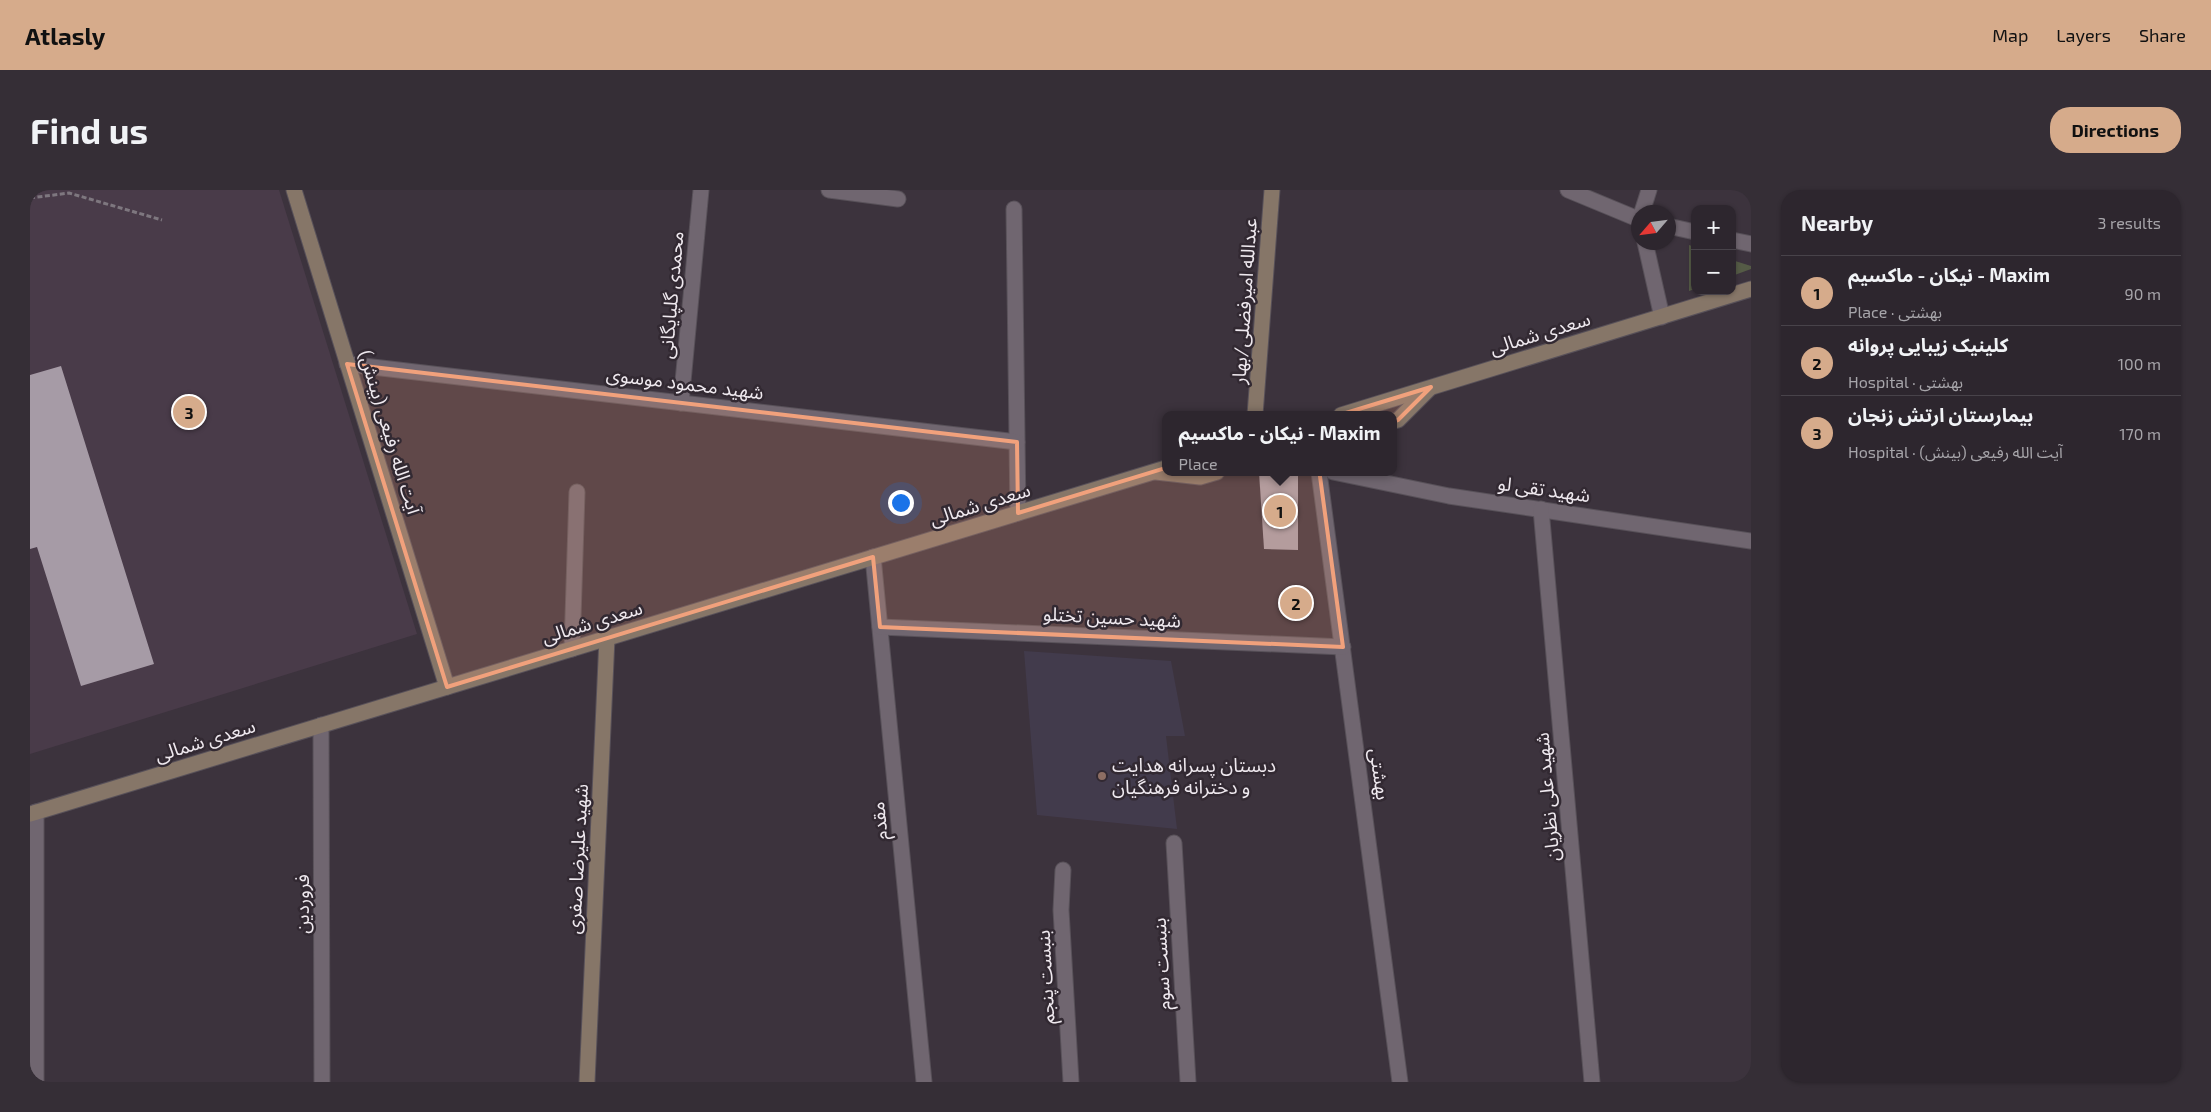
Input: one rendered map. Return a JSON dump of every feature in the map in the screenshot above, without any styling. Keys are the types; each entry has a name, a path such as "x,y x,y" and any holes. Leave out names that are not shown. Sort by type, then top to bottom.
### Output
{"main road":[{"name":"آیت الله رفیعی (بینش)","path":"294,190 447,687"},
{"name":"عبدالله امیرفضلی/بهار","path":"1255,411 1272,190"},
{"name":"سعدی شمالی","path":"1354,411 1751,289"},
{"path":"1397,420 1431,387"},
{"name":"سعدی شمالی","path":"33,813 1160,470"},
{"name":"شهید علیرضا صفری","path":"587,1082 607,638"}],"street":[{"name":"محمدی گلپایگانی","path":"681,403 701,190"},
{"path":"829,190 898,199"},
{"path":"1568,190 1631,216"},
{"path":"1644,205 1649,190"},
{"path":"1014,209 1018,513"},
{"path":"1676,228 1691,231"},
{"path":"1736,241 1751,244"},
{"path":"1647,250 1662,317"},
{"name":"شهید محمود موسوی","path":"347,364 1017,442"},
{"name":"بهشتی","path":"1321,476 1400,1082"},
{"name":"شهید تقی لو","path":"1352,476 1449,496 1751,540"},
{"path":"572,649 577,492"},
{"name":"شهید علی نظریان","path":"1541,509 1592,1082"},
{"name":"مقدم","path":"873,557 924,1082"},
{"name":"شهید حسین تختلو","path":"880,627 1343,647"},
{"name":"فروردین","path":"322,725 322,1082"},
{"path":"33,813 36,1082"},
{"name":"بنبست سوم","path":"1174,843 1188,1082"},
{"name":"بنبست پنجم","path":"1063,870 1061,910 1071,1082"}],"path":[{"path":"30,198 69,193 162,220"}],"highlighted area":[{"path":"347,364 1017,442 1018,513 1431,387 1398,420 1266,458 1319,469 1343,647 880,627 873,557 447,687"}],"shaded area":[{"path":"30,190 279,190 417,634 30,754"},
{"name":"دبستان پسرانه هدایت و دخترانه فرهنگیان","path":"1024,651 1171,661 1185,736 1166,736 1177,829 1037,815"}],"green space":[{"path":"1689,245 1691,246 1691,290 1689,291"},
{"path":"1736,261 1751,266 1751,269 1736,275"}],"building":[{"path":"61,366 154,664 81,686 37,547 30,549 30,375"},
{"path":"1259,476 1298,476 1298,550 1264,549"}],"place":[{"name":"بیمارستان ارتش زنجان","path":"189,412"},
{"name":"نیکان - ماکسیم - Maxim","path":"1280,511"},
{"name":"کلینیک زیبایی پروانه","path":"1296,603"},
{"name":"دبستان پسرانه هدایت و دخترانه فرهنگیان","path":"1102,776"}]}
